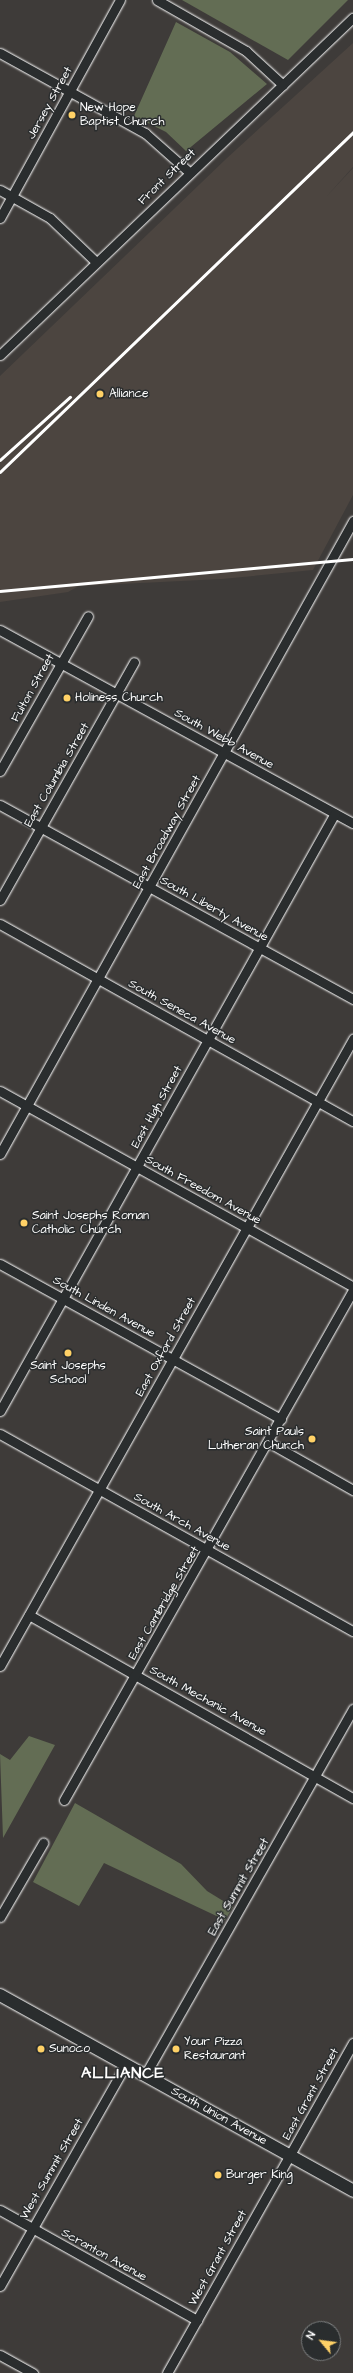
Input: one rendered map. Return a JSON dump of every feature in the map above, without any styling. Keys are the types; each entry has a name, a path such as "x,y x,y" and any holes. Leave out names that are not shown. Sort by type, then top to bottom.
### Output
{"main road":[{"name":"South Union Avenue","path":"0,1995 353,2191"}],"street":[{"name":"Jersey Street","path":"0,218 120,0"},
{"path":"157,0 246,51 283,85"},
{"name":"Front Street","path":"2,350 353,18"},
{"path":"0,52 145,133 189,172"},
{"path":"0,190 50,218 96,262"},
{"name":"East Broadway Street","path":"0,1154 353,521"},
{"name":"Fulton Street","path":"0,771 88,616"},
{"name":"South Webb Avenue","path":"0,630 353,823"},
{"name":"East Columbia Street","path":"0,900 134,662"},
{"name":"South Liberty Avenue","path":"0,805 353,999"},
{"name":"East High Street","path":"0,1411 335,813"},
{"name":"South Seneca Avenue","path":"0,924 353,1121"},
{"name":"East Oxford Street","path":"0,1666 353,1039"},
{"name":"South Freedom Avenue","path":"0,1092 353,1287"},
{"name":"South Linden Avenue","path":"0,1264 281,1419"},
{"name":"East Cambridge Street","path":"64,1800 208,1550 353,1290"},
{"name":"South Arch Avenue","path":"0,1434 353,1631"},
{"path":"268,1442 353,1490"},
{"name":"South Mechanic Avenue","path":"29,1615 353,1798"},
{"name":"East Summit Street","path":"145,2075 353,1709"},
{"path":"0,1917 43,1843"},
{"name":"East Grant Street","path":"290,2156 353,2043"},
{"name":"West Summit Street","path":"0,2286 126,2064"},
{"name":"West Grant Street","path":"167,2373 290,2156"},
{"name":"Scranton Avenue","path":"0,2210 197,2320"},
{"path":"0,2355 33,2373"}],"shaded area":[{"path":"353,43 353,167 326,197 353,168 353,495 313,570 222,579 79,586 68,592 0,602 0,376 227,158"}],"green space":[{"path":"182,0 348,0 288,60"},
{"path":"176,22 230,52 267,84 186,151 166,132 134,116"},
{"path":"29,1736 55,1745 3,1838 0,1754 10,1760"},
{"path":"75,1803 181,1864 207,1891 233,1907 225,1920 104,1863 79,1906 33,1882"}],"railway":[{"path":"0,472 353,132"},
{"path":"0,460 70,397"},
{"path":"0,591 353,559"}],"place":[{"name":"New Hope Baptist Church","path":"72,115"},
{"name":"Alliance","path":"100,394"},
{"name":"Holiness Church","path":"67,698"},
{"name":"Saint Josephs Roman Catholic Church","path":"24,1223"},
{"name":"Saint Josephs School","path":"68,1353"},
{"name":"Saint Pauls Lutheran Church","path":"312,1439"},
{"name":"Sunoco","path":"41,2049"},
{"name":"Your Pizza Restaurant","path":"176,2049"},
{"name":"Burger King","path":"218,2175"}],"district":[{"name":"ALLIANCE","path":"123,2073"}]}
